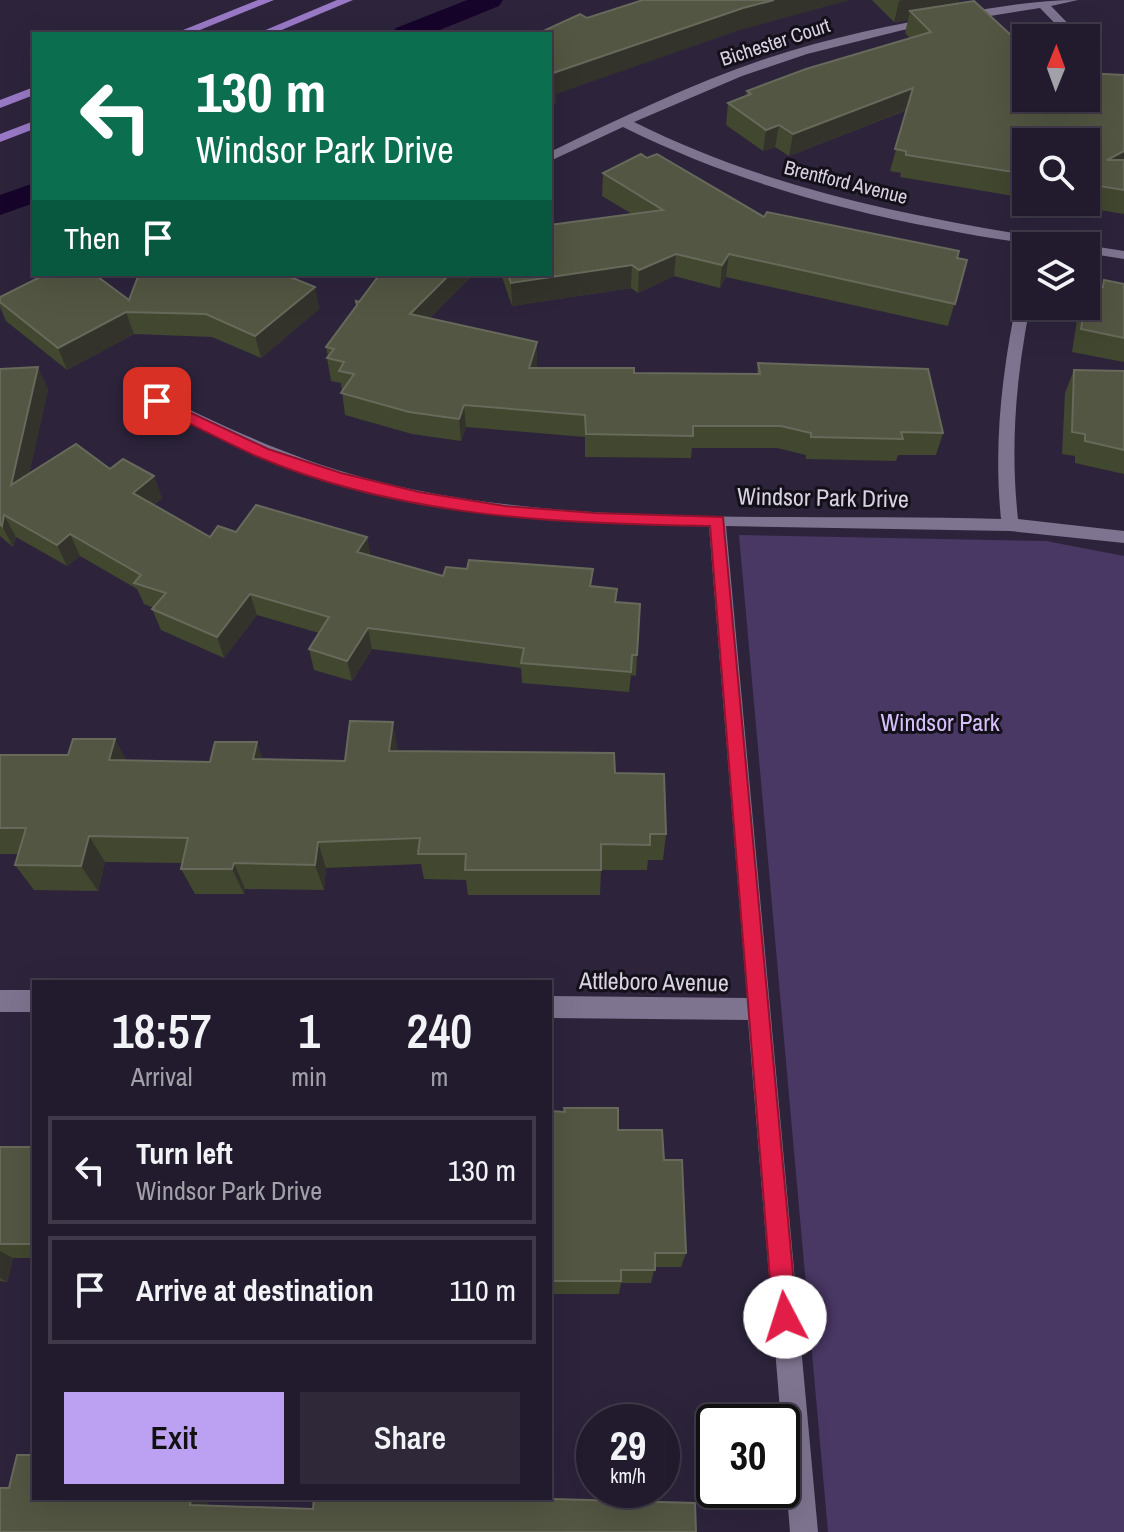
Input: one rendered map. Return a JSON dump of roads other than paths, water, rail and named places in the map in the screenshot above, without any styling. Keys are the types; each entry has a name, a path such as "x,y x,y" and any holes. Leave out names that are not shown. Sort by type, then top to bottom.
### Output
{"main road":[{"path":"184,32 268,0"},
{"path":"267,32 347,0"},
{"path":"0,104 32,92"},
{"path":"0,138 32,126"}],"street":[{"name":"Bichester Court","path":"552,156 685,93 802,51 925,22 1072,0"},
{"path":"1042,4 1062,24"},
{"name":"Brentford Avenue","path":"623,122 690,154 818,198 1012,239"},
{"path":"1100,251 1124,255"},
{"path":"1010,525 1003,430 1020,320"},
{"name":"Windsor Park Drive","path":"157,401 263,453 338,478 419,498 505,512 595,519 1010,525 1124,537"},
{"path":"717,521 804,1532"},
{"path":"0,1001 32,1001"},
{"name":"Attleboro Avenue","path":"552,1007 758,1009"}],"waterway":[{"path":"411,32 490,0"},
{"path":"0,206 32,193"}],"park label":[{"name":"Windsor Park","path":"940,723"}]}
